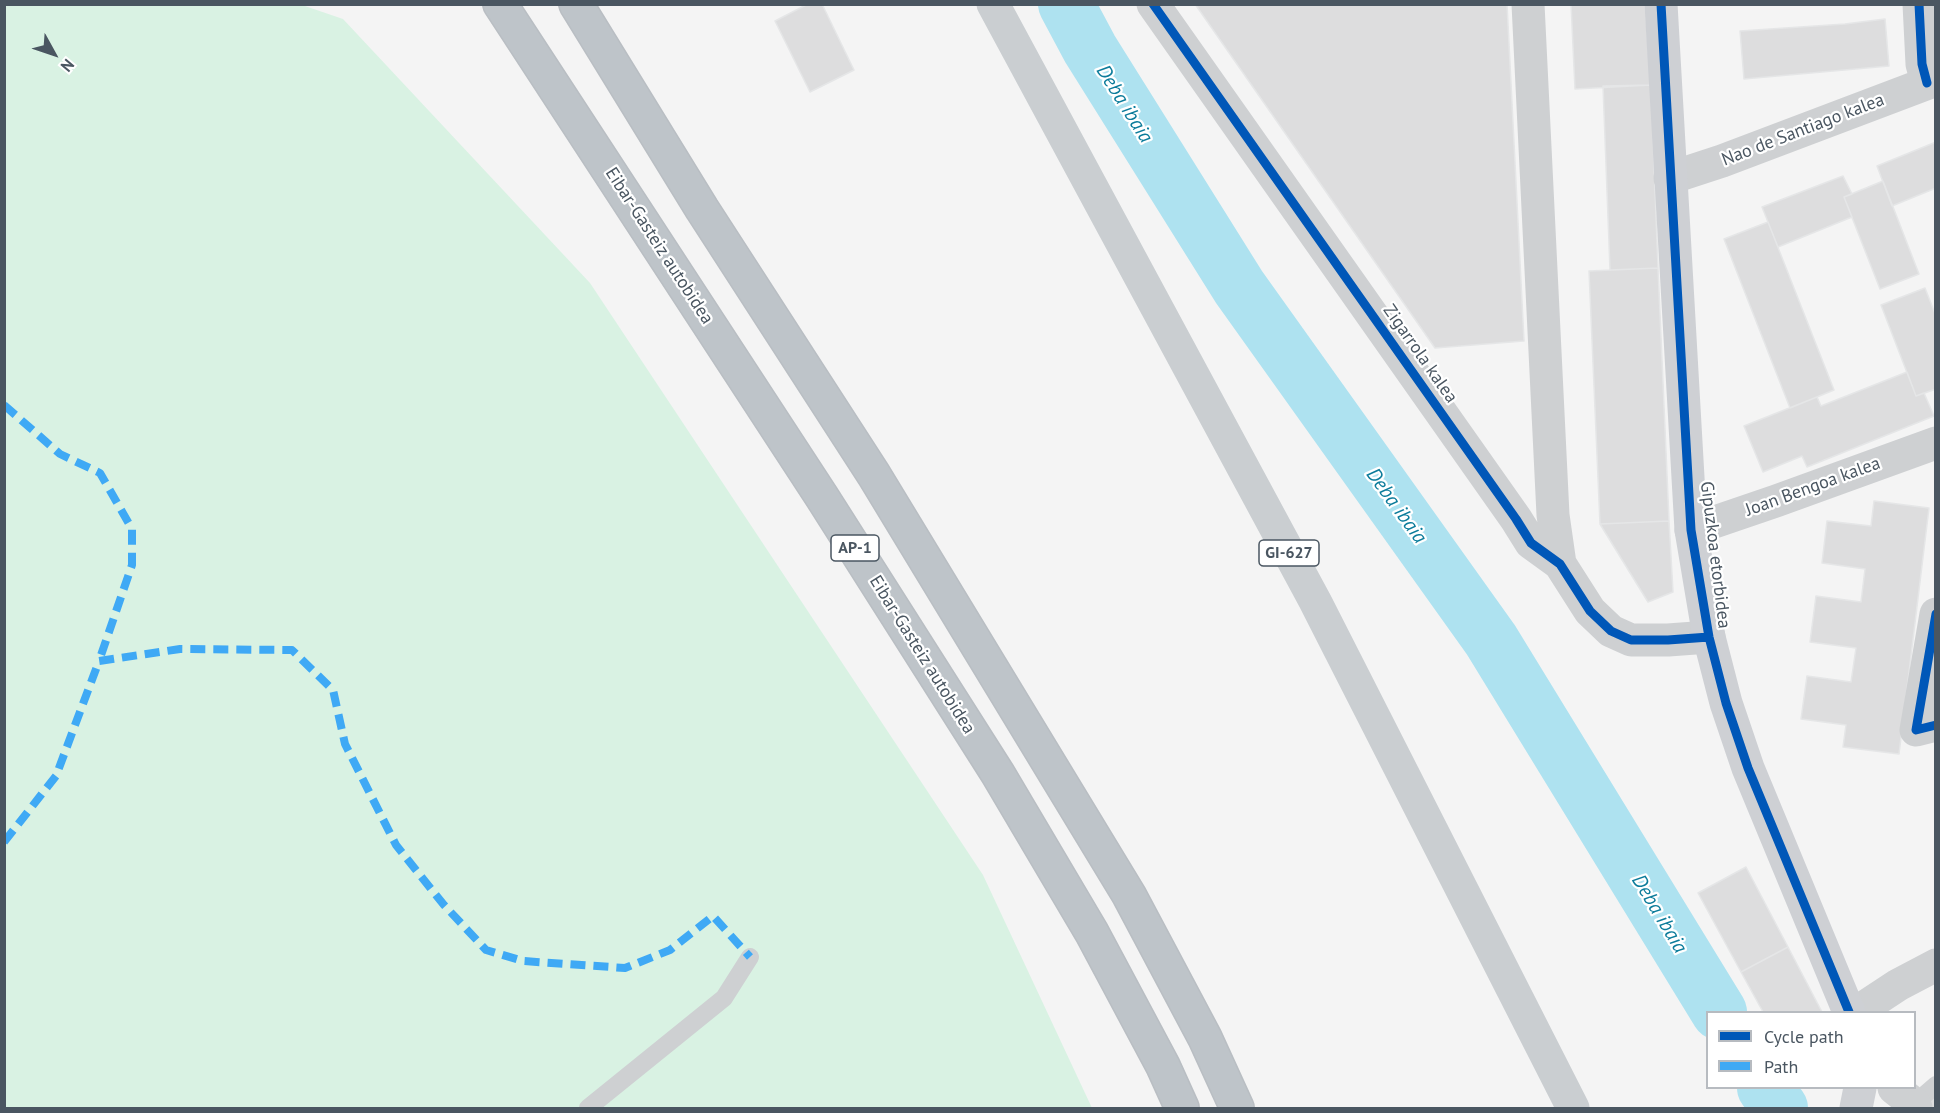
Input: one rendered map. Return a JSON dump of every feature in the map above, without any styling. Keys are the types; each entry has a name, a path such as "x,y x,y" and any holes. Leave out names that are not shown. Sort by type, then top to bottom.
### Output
{"highway":[{"name":"Eibar-Gasteiz autobidea","path":"501,4 822,497 998,774 1092,933 1163,1066 1182,1108"},
{"path":"576,4 702,209 874,475 1129,895 1205,1038 1237,1108"}],"main road":[{"name":"GI-627","path":"993,4 1315,601 1573,1108"}],"street":[{"name":"Zigarrola kalea","path":"1153,4 1532,543 1560,564 1590,612 1611,631 1631,640 1709,637"},
{"name":"Zigarrola kalea","path":"1528,4 1553,515 1560,564"},
{"name":"Gipuzkoa etorbidea","path":"1661,4 1691,530 1709,637 1726,703 1748,768 1849,1011"},
{"path":"1919,4 1922,64 1931,82"},
{"name":"Nao de Santiago kalea","path":"1670,178 1722,161 1931,82"},
{"name":"Joan Bengoa kalea","path":"1691,530 1935,443"},
{"path":"1935,614 1916,730 1935,725"},
{"path":"1859,1011 1898,985 1935,965"},
{"path":"1856,1108 1860,1089"}],"lane":[{"path":"588,1108 723,998 750,957"}],"green space":[{"path":"5,5 302,5 343,19 590,283 983,875 1092,1108 5,1108"}],"building":[{"path":"808,4 822,4 854,70 810,92 775,21"},
{"path":"1195,4 1507,4 1524,341 1435,348"},
{"path":"1571,4 1645,4 1651,85 1575,89"},
{"path":"1885,19 1889,66 1744,79 1740,31"},
{"path":"1651,85 1658,268 1610,270 1603,86"},
{"path":"1936,142 1936,188 1892,206 1877,166"},
{"path":"1843,176 1852,194 1844,197 1852,217 1778,247 1762,207"},
{"path":"1883,181 1919,274 1880,289 1844,197"},
{"path":"1768,222 1834,390 1790,408 1724,239"},
{"path":"1658,268 1669,521 1600,524 1589,271"},
{"path":"1925,288 1936,316 1936,389 1916,396 1881,305"},
{"path":"1907,372 1916,396 1924,393 1934,416 1807,467 1802,456 1763,472 1744,426 1817,397 1821,406"},
{"path":"1874,501 1929,508 1899,754 1843,747 1846,725 1801,719 1807,676 1851,682 1856,648 1810,642 1816,596 1861,602 1865,569 1822,563 1827,521 1871,526"},
{"path":"1669,521 1673,592 1648,602 1600,524"},
{"path":"1746,867 1788,947 1741,972 1698,893"},
{"path":"1788,947 1821,1011 1762,1011 1741,972"},
{"path":"1936,1097 1936,1108 1932,1108 1928,1101"}],"waterway":[{"name":"Deba ibaia","path":"1066,4 1090,49 1239,287 1491,640 1718,1011"},
{"name":"Deba ibaia","path":"1766,1089 1780,1108"}],"marked path":[{"path":"4,405 60,454 100,473 132,529 132,565 99,661"},
{"path":"4,842 56,776 99,661 180,649 292,650 333,690 345,744 396,845 444,905 486,950 523,961 625,968 670,950 713,916 750,957"}],"cycle path":[{"path":"1153,4 1531,543 1560,564 1590,611 1611,631 1631,640 1709,637"},
{"path":"1661,4 1691,530 1709,637 1726,703 1748,768 1849,1011"},
{"path":"1919,4 1922,64 1927,83"},
{"path":"1936,614 1916,730 1936,725"}]}
